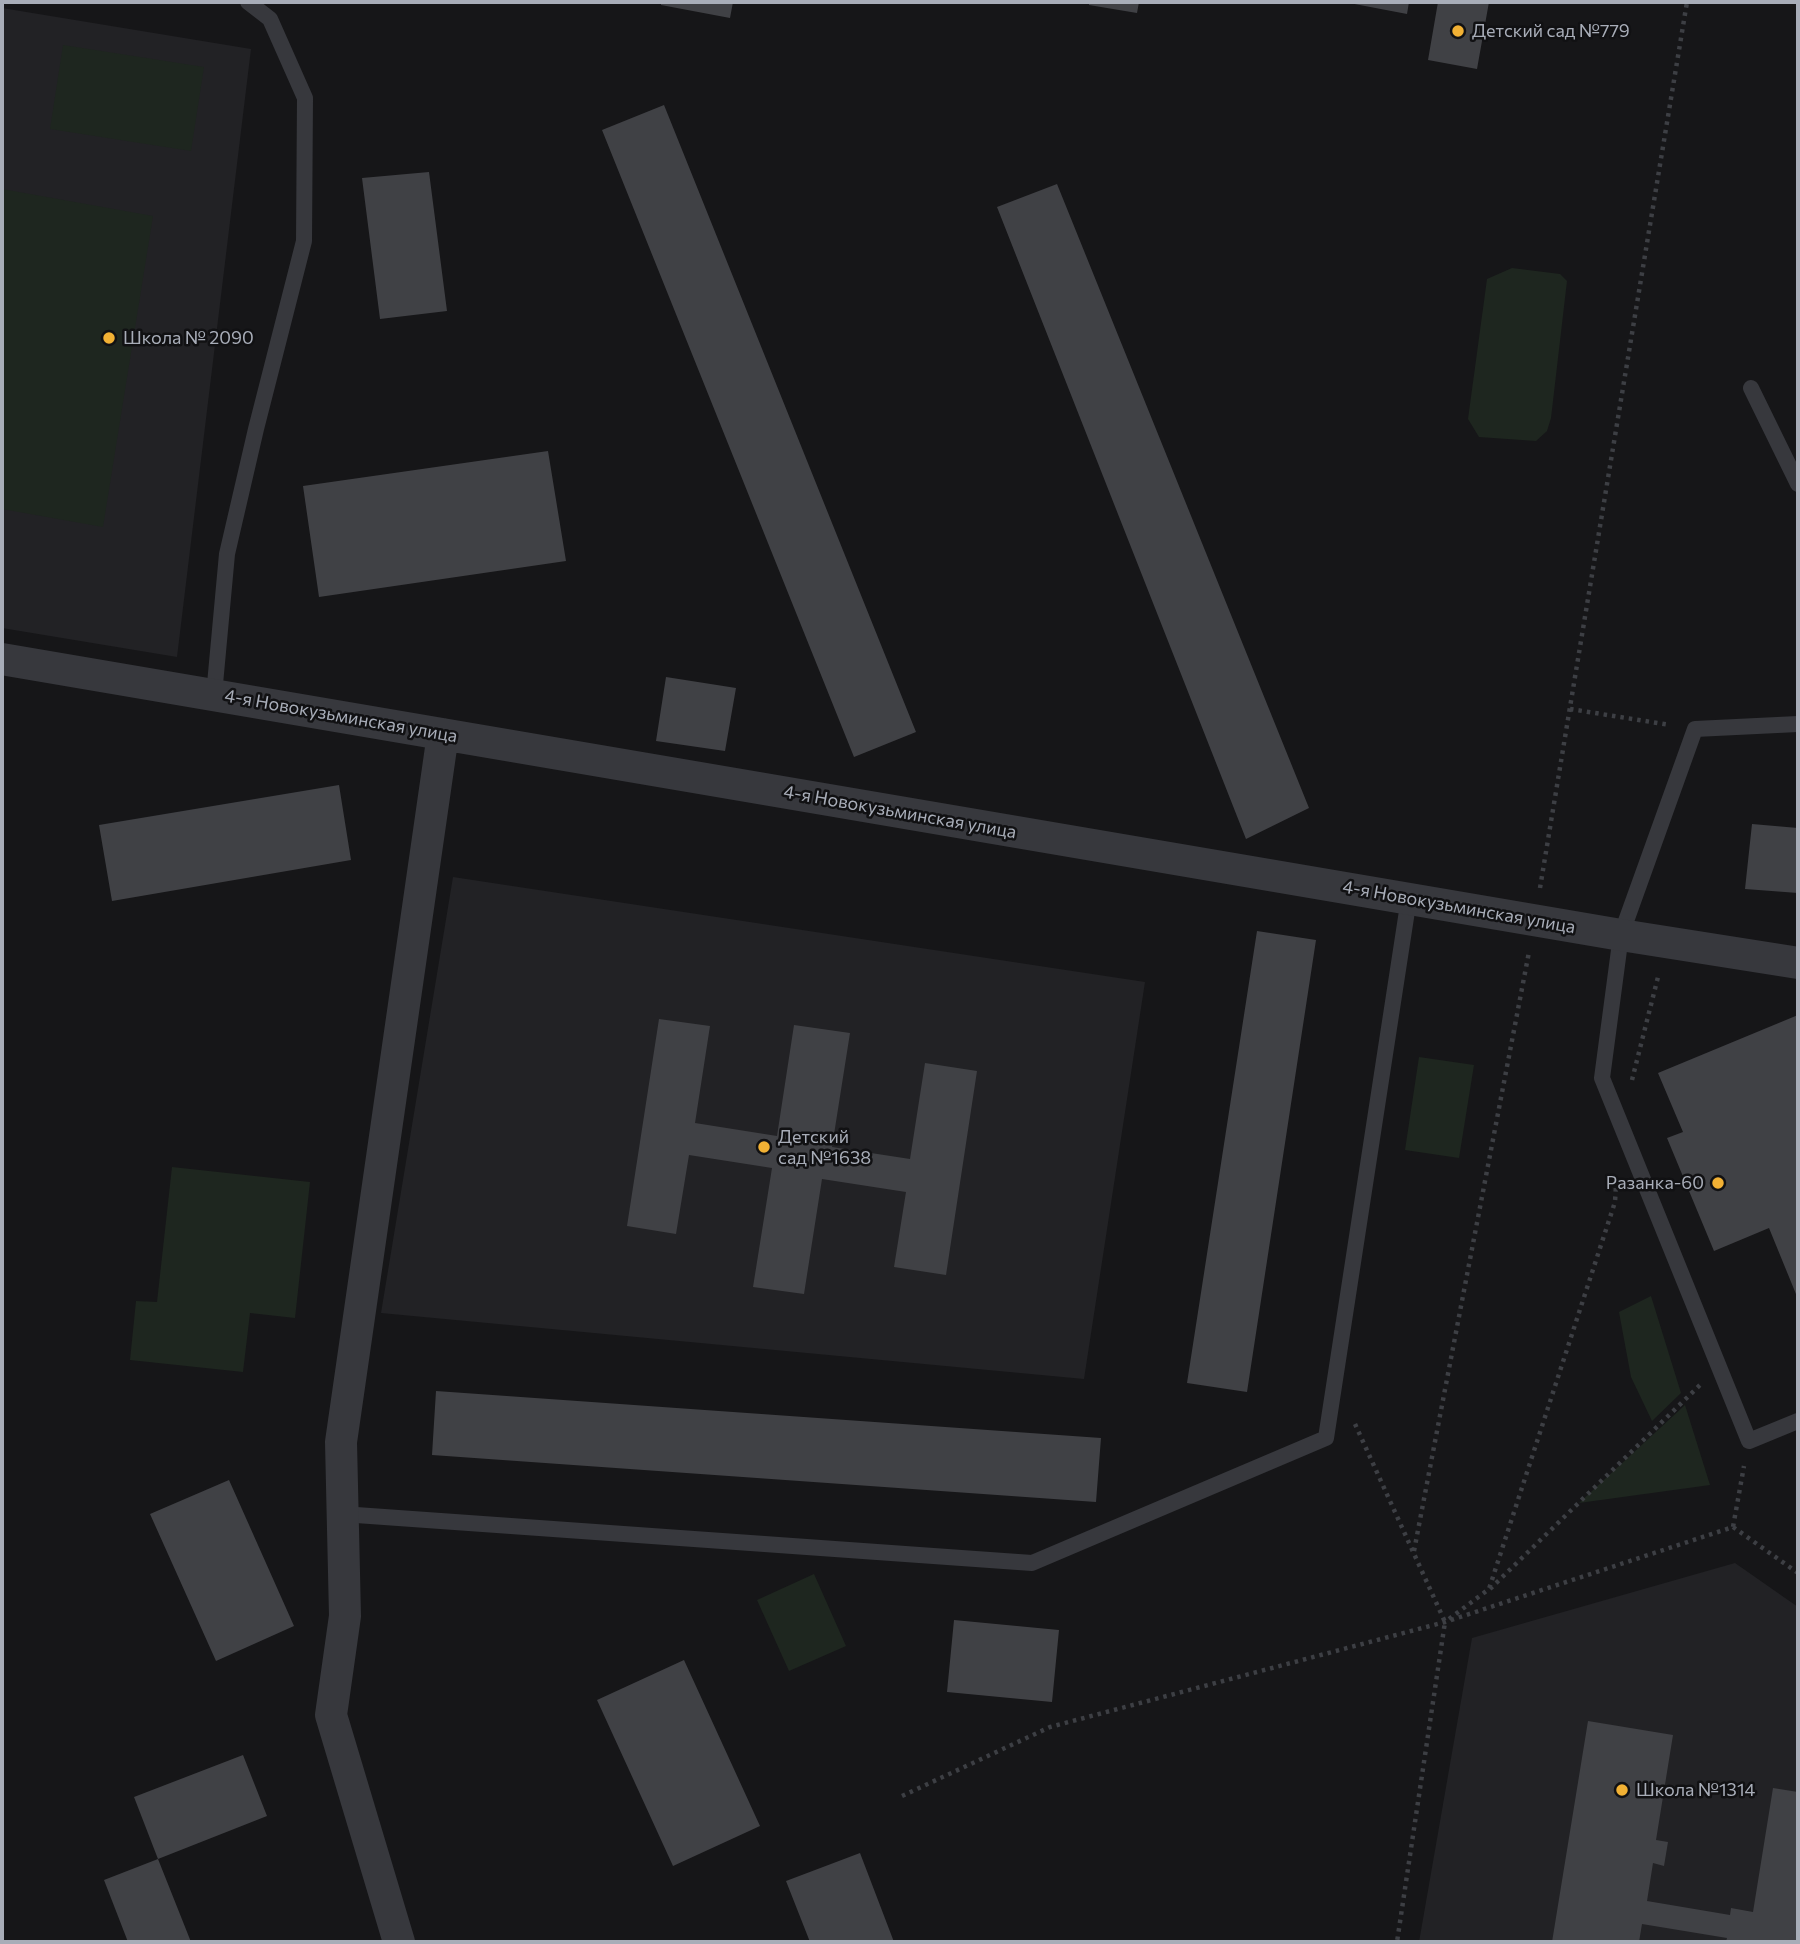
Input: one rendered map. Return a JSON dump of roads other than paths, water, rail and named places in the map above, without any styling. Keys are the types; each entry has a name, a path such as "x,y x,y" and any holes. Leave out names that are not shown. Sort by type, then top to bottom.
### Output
{"street":[{"name":"4-я Новокузьминская улица","path":"2,659 1798,963"},
{"path":"399,1942 331,1715 345,1616 341,1442 443,734"}],"lane":[{"path":"214,695 227,554 304,241 305,98 270,19 248,2"},
{"path":"1751,388 1798,484"},
{"path":"1798,724 1695,729 1621,935 1602,1078 1749,1441 1798,1421"},
{"path":"342,1514 1032,1563 1326,1438 1409,898"}],"place":[{"name":"Детский сад №779","path":"1458,31"},
{"name":"Школа № 2090","path":"109,338"},
{"name":"Детский сад №1638","path":"764,1147"},
{"name":"Разанка-60","path":"1718,1183"},
{"name":"Школа №1314","path":"1622,1790"}]}
